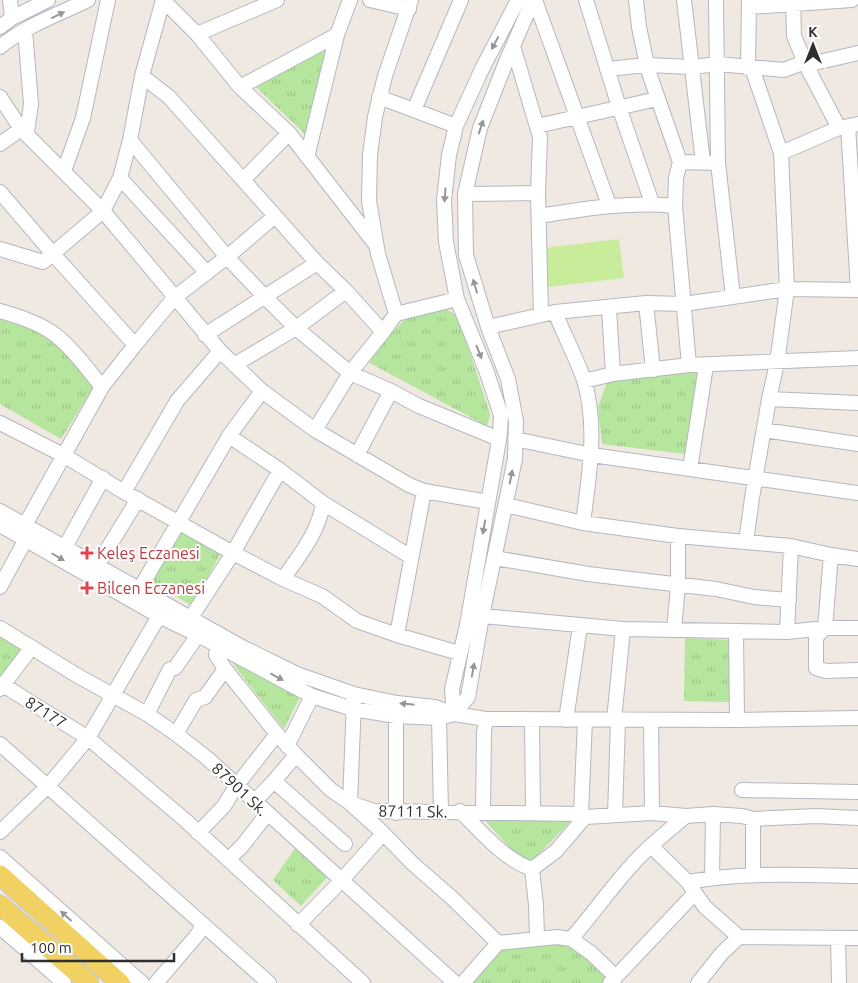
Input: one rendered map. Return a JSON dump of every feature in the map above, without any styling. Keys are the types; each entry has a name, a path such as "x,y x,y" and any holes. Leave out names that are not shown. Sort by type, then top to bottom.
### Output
{"main road":[{"path":"0,875 120,983"},
{"path":"0,905 89,983"}],"street":[{"path":"10,0 12,18"},
{"path":"0,27 12,18 48,0"},
{"path":"0,47 25,30 88,0"},
{"path":"64,171 83,118 108,0"},
{"path":"163,0 196,34 240,87 289,133 376,245"},
{"path":"0,249 43,262 103,212 120,178 130,140 142,76 163,0"},
{"path":"196,34 275,0"},
{"path":"308,157 337,35 350,0"},
{"path":"371,0 410,4 384,76 374,117 370,155 369,201 376,245 396,314"},
{"path":"414,110 461,0"},
{"path":"454,714 452,689 467,625 499,439 501,415 486,370 456,299 446,242 444,200 449,154 456,126 482,69 518,0"},
{"path":"0,525 158,616 198,635 312,696 353,708 396,716 439,718 454,714 468,697 482,616 515,459 516,421 508,379 488,327 466,255 465,194 480,128 512,46 534,0"},
{"path":"534,0 609,205"},
{"path":"586,0 619,107 652,203"},
{"path":"636,0 647,66 680,162 676,178 675,206 689,365"},
{"path":"684,0 703,162"},
{"path":"716,0 718,163 733,298"},
{"path":"746,542 768,399 777,362 787,289 780,153 750,68 749,4 852,0"},
{"path":"488,327 548,314 646,303 684,304 787,289 858,290 856,221 848,126 806,63 794,36 793,2"},
{"path":"0,144 24,130 31,104 25,30"},
{"path":"240,87 337,35"},
{"path":"512,46 540,137 539,216 548,314 584,381 590,413 592,456 583,523"},
{"path":"607,68 647,66 692,67 718,64 784,70 806,63 858,53"},
{"path":"142,76 169,97 317,263 346,291 383,332"},
{"path":"0,97 24,130 103,212 205,335 262,391 314,430 409,485 424,491 488,502"},
{"path":"379,97 456,126"},
{"path":"537,126 657,99"},
{"path":"780,153 848,126"},
{"path":"243,180 289,133"},
{"path":"130,140 227,257 296,328 350,373 391,390 419,406 499,439"},
{"path":"680,162 718,163"},
{"path":"120,178 207,273"},
{"path":"0,192 135,345"},
{"path":"465,194 538,193"},
{"path":"539,216 609,205 652,203 675,206"},
{"path":"25,525 102,387 135,345 174,298 227,257 275,216"},
{"path":"205,335 317,263"},
{"path":"234,365 296,328 346,291"},
{"path":"314,430 350,373 396,314 456,299"},
{"path":"646,303 653,370"},
{"path":"609,308 614,374"},
{"path":"0,311 23,317 59,337 102,387"},
{"path":"124,492 177,401 220,351"},
{"path":"584,381 614,374 689,365 706,366 858,358"},
{"path":"690,469 706,366"},
{"path":"357,456 391,390"},
{"path":"140,590 178,522 230,436 262,391"},
{"path":"768,399 858,402"},
{"path":"0,423 65,456 124,492 233,553 283,579 322,596 357,620 397,635 459,653"},
{"path":"764,430 858,444"},
{"path":"230,436 280,470 323,503 411,558"},
{"path":"515,439 592,456 858,493"},
{"path":"190,619 233,553 280,470"},
{"path":"65,547 103,478"},
{"path":"397,635 424,491"},
{"path":"97,566 138,499"},
{"path":"283,579 308,543 322,513 323,503"},
{"path":"506,505 583,523 678,536 791,546 858,559"},
{"path":"0,511 242,647 298,674 354,694 396,703 435,707 454,714 486,719 737,720 858,718"},
{"path":"674,630 678,585 678,536"},
{"path":"0,587 26,539"},
{"path":"787,632 791,546"},
{"path":"831,555 825,628 816,636 816,668 826,671 858,670"},
{"path":"495,558 588,574 746,594 754,597 789,600"},
{"path":"0,832 48,786 88,738 158,616"},
{"path":"482,616 623,629 787,632 825,628 858,628"},
{"path":"566,720 580,626"},
{"name":"87901 Sk.","path":"0,628 78,676 147,714 207,758 454,983"},
{"path":"614,815 616,720 623,629"},
{"path":"736,631 737,720"},
{"path":"147,714 170,669 175,668 198,635"},
{"name":"87111 Sk.","path":"217,645 216,655 225,669 292,750 331,790 350,803 374,811 396,813 460,811 533,812 583,816 652,813 686,816 713,814 742,816 752,819 816,816 858,818"},
{"path":"2,687 32,647"},
{"path":"176,734 196,700 205,697 225,669"},
{"name":"87177","path":"2,687 88,738 198,833 363,983"},
{"path":"354,694 350,803 498,943"},
{"path":"254,802 274,781 292,750 312,696"},
{"path":"396,716 396,813"},
{"path":"439,718 441,812"},
{"path":"483,811 484,732 486,719"},
{"path":"532,720 533,812"},
{"path":"532,869 556,852 583,816 585,720"},
{"path":"651,720 652,813"},
{"path":"198,833 224,806 237,785 277,734"},
{"path":"0,744 269,983"},
{"path":"274,781 345,844"},
{"path":"742,790 858,792"},
{"path":"460,811 504,853 519,865 532,869"},
{"path":"228,860 243,845 267,814"},
{"path":"712,878 713,814"},
{"path":"572,939 609,890 651,846 686,816"},
{"path":"752,819 753,875"},
{"path":"298,925 341,881 380,837 382,832"},
{"path":"651,846 692,887 705,908 738,937 858,938"},
{"path":"0,857 142,983"},
{"path":"532,869 537,938"},
{"path":"464,983 498,943 537,938 572,939 592,953 613,980 692,887 712,878 753,875 858,876"},
{"path":"156,983 198,934 203,924"},
{"path":"0,927 64,983"},
{"path":"705,981 722,953 738,937"},
{"path":"838,938 839,983"}],"green space":[{"path":"320,47 329,55 308,137 253,82"},
{"path":"619,239 624,278 548,287 544,248"},
{"path":"446,309 458,316 490,414 487,426 366,361 407,317"},
{"path":"0,314 43,331 82,368 93,388 61,439 0,404"},
{"path":"698,369 685,454 602,444 598,407 609,376"},
{"path":"180,527 222,551 192,606 149,580"},
{"path":"0,631 28,647 0,683"},
{"path":"685,638 732,640 730,702 684,701"},
{"path":"230,660 301,695 284,729"},
{"path":"481,816 576,816 535,858 527,861 520,859"},
{"path":"298,844 331,873 301,906 273,880"},
{"path":"564,941 580,948 608,976 602,983 471,983 506,943"}],"place":[{"name":"Keleş Eczanesi","path":"87,553"},
{"name":"Bilcen Eczanesi","path":"87,588"}]}
